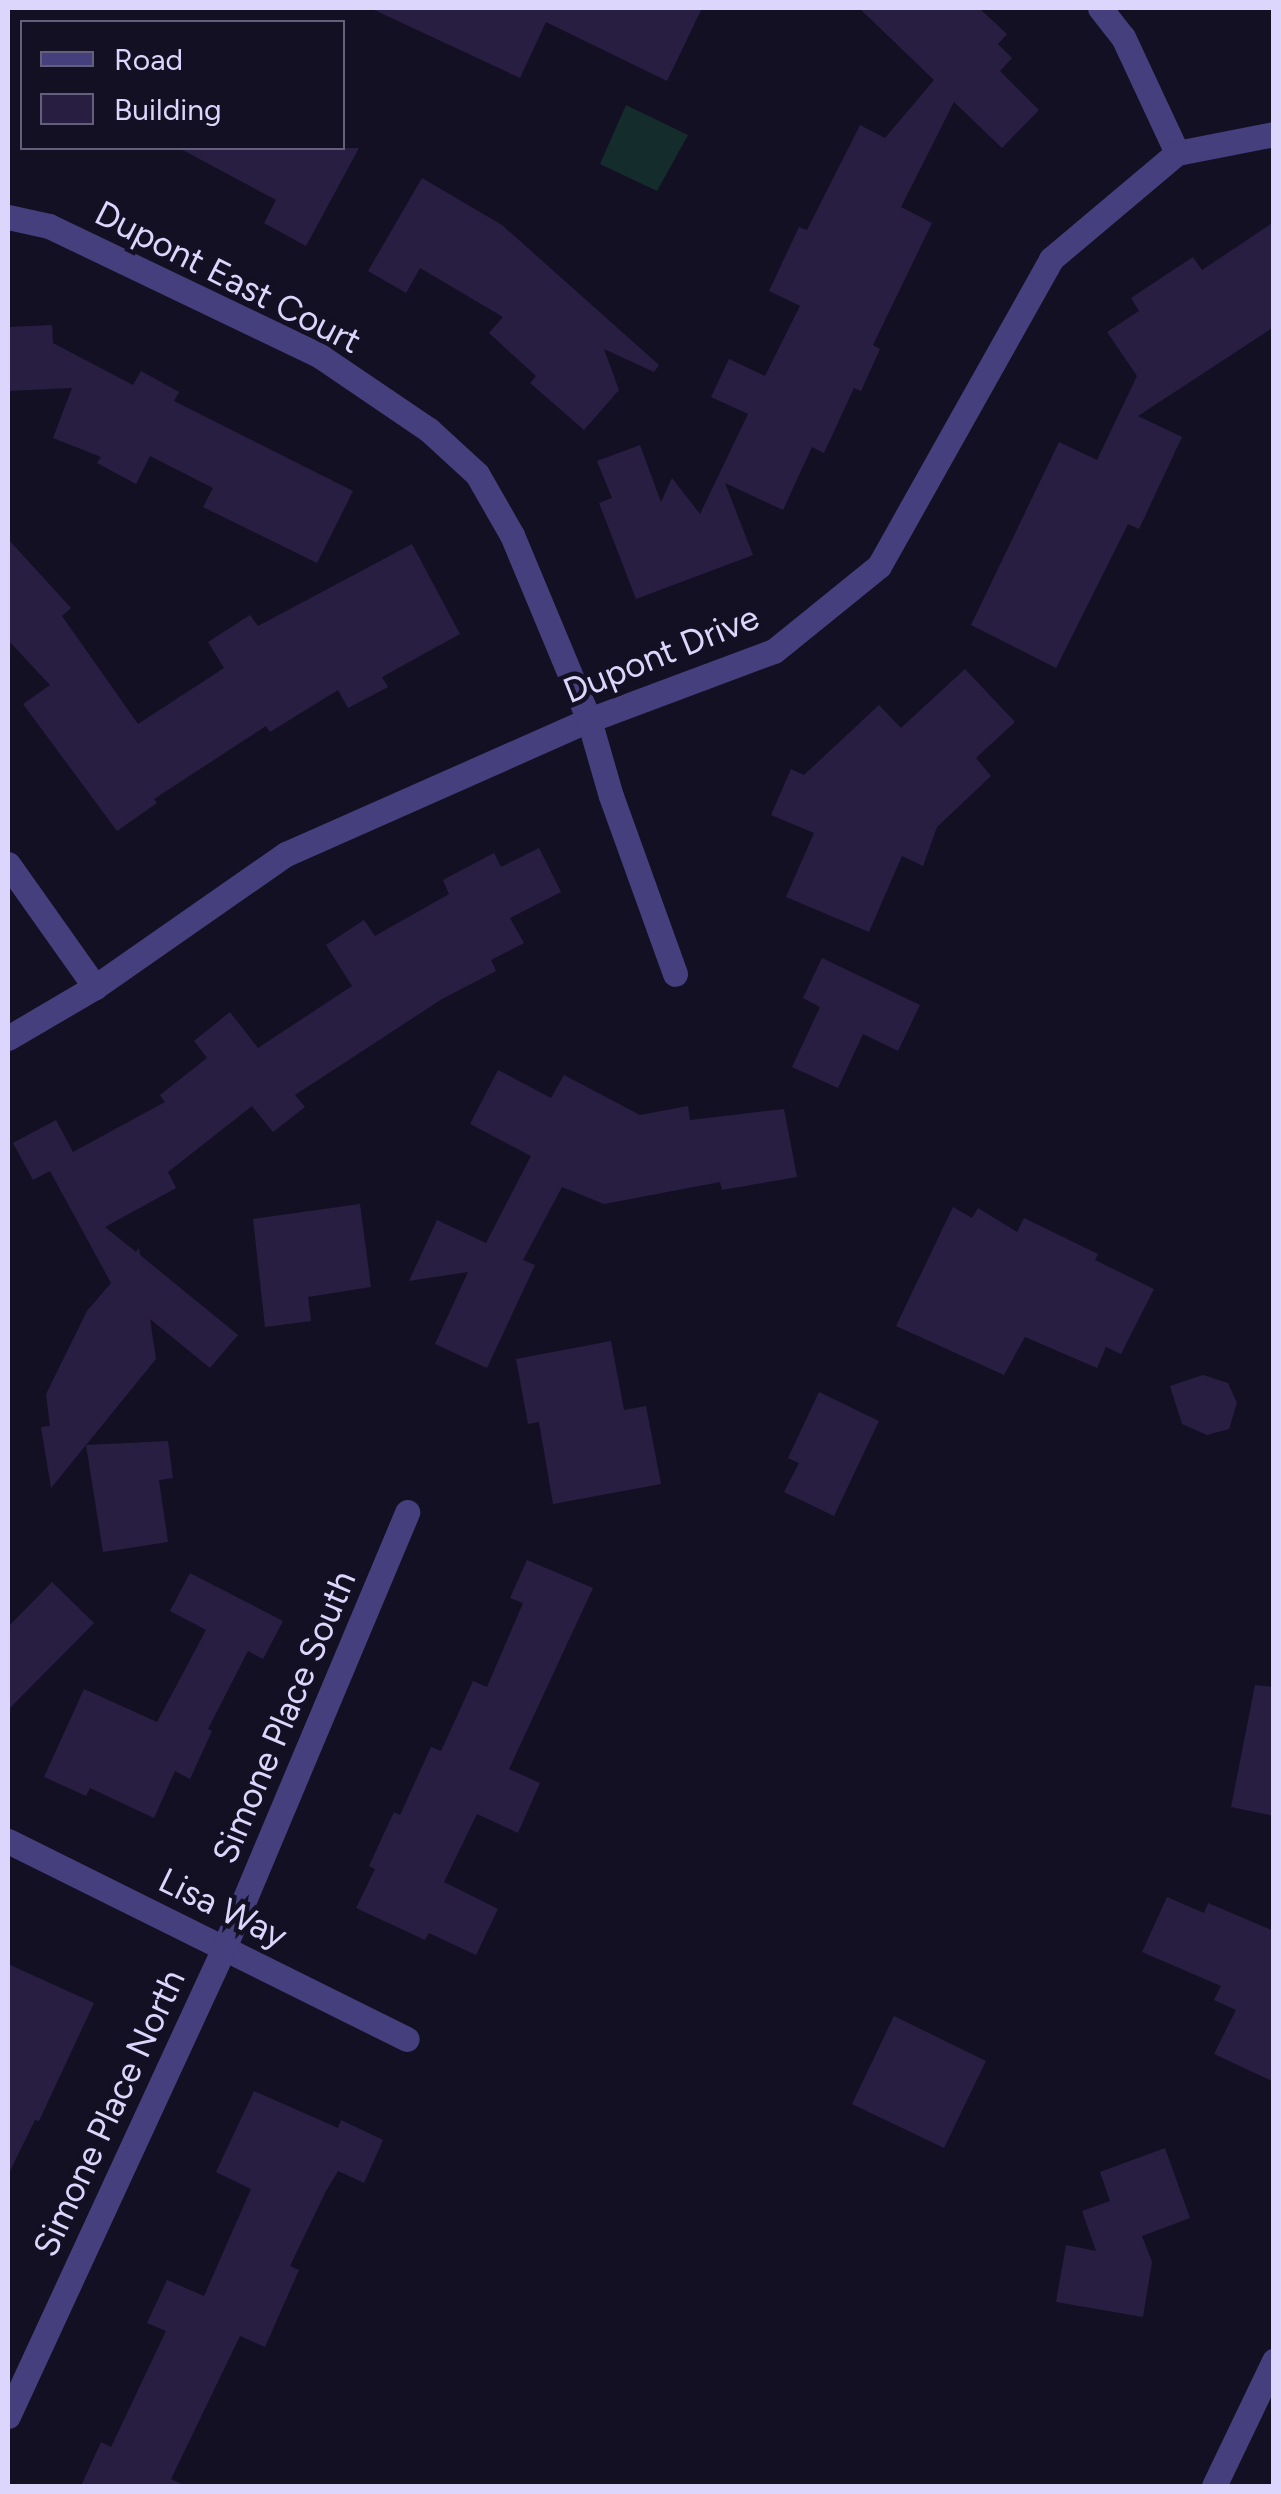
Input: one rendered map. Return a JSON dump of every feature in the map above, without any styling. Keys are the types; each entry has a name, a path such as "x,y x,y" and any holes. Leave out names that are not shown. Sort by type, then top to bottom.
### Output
{"street":[{"path":"1100,8 1123,37 1177,153 1274,134"},
{"name":"Dupont Drive","path":"8,1038 95,987 286,854 588,720 774,651 880,566 1051,260 1177,153"},
{"name":"Dupont East Court","path":"8,217 48,226 320,356 429,430 476,474 512,536 588,720 610,796 675,974"},
{"path":"8,864 95,987"},
{"name":"Simone Place South","path":"224,1948 408,1512"},
{"name":"Lisa Way","path":"8,1841 407,2039"},
{"name":"Simone Place North","path":"8,2416 224,1948"},
{"path":"1214,2486 1274,2361"}],"green space":[{"path":"626,105 688,135 657,191 600,164"}],"building":[{"path":"370,8 702,8 667,81 546,22 520,78"},
{"path":"859,8 979,8 1007,34 998,44 1012,58 1000,71 1039,110 1002,148 954,102 901,207 932,223 873,345 880,349 861,391 854,388 824,453 812,447 783,510 725,483 753,555 636,599 599,503 612,498 597,461 640,445 661,502 672,478 700,514 748,414 711,397 729,359 765,376 800,306 769,291 799,227 807,230 860,125 885,138 934,80"},
{"path":"359,148 306,246 264,223 276,200 183,150"},
{"path":"422,178 502,225 659,365 654,372 604,349 619,390 584,430 530,383 536,376 489,333 503,317 420,268 406,293 368,271"},
{"path":"1274,222 1274,327 1138,416 1182,437 1139,529 1128,524 1056,668 971,625 1059,442 1097,460 1137,376 1107,332 1139,311 1131,298 1193,257 1202,270"},
{"path":"52,325 53,343 133,385 141,371 179,392 174,401 353,491 317,563 203,507 213,488 150,456 136,484 97,463 101,457 53,438 72,388 8,391 8,327"},
{"path":"8,539 71,608 62,616 138,724 224,668 208,642 250,615 258,626 412,544 460,634 382,677 388,687 348,708 338,690 270,732 266,726 154,799 157,803 117,831 23,704 50,685 8,640"},
{"path":"965,669 1015,722 976,758 991,776 937,827 923,866 902,856 869,932 786,897 814,833 771,815 791,769 804,775 879,705 901,728"},
{"path":"539,848 561,892 510,918 524,943 491,960 496,971 442,999 295,1095 305,1107 273,1132 252,1106 168,1172 176,1188 105,1227 136,1252 139,1248 140,1255 238,1335 210,1368 150,1319 156,1359 51,1488 41,1427 50,1426 46,1394 87,1311 111,1283 50,1171 33,1180 13,1143 56,1120 73,1152 165,1102 160,1095 207,1058 194,1041 230,1012 258,1048 352,986 326,945 364,920 375,936 449,894 443,880 494,853 501,867"},
{"path":"822,958 920,1005 898,1051 863,1034 838,1088 792,1067 820,1007 803,998"},
{"path":"498,1070 551,1098 564,1075 640,1115 688,1106 690,1120 784,1109 797,1177 722,1190 720,1182 604,1204 562,1187 523,1260 535,1265 487,1368 435,1344 468,1272 409,1281 437,1220 486,1243 531,1156 470,1124"},
{"path":"360,1204 371,1287 308,1297 311,1321 265,1327 253,1219"},
{"path":"953,1207 972,1218 978,1208 1017,1232 1024,1218 1098,1254 1095,1260 1154,1289 1121,1354 1106,1347 1097,1368 1025,1337 1004,1375 896,1326"},
{"path":"611,1341 624,1410 646,1406 661,1484 553,1504 539,1422 528,1424 516,1359"},
{"path":"1203,1375 1228,1383 1237,1403 1229,1429 1207,1435 1182,1424 1170,1386"},
{"path":"819,1392 879,1421 834,1516 784,1492 799,1463 788,1458"},
{"path":"168,1441 173,1478 159,1480 168,1542 103,1552 86,1445"},
{"path":"527,1560 593,1588 509,1769 540,1783 518,1833 477,1814 444,1882 498,1909 476,1955 429,1933 425,1940 356,1908 375,1869 369,1866 394,1812 400,1815 431,1747 441,1751 473,1681 487,1687 523,1603 510,1598"},
{"path":"190,1573 283,1621 263,1659 248,1651 208,1729 212,1731 190,1779 175,1771 154,1818 90,1788 86,1796 44,1777 84,1689 157,1722 206,1630 170,1611"},
{"path":"52,1582 94,1623 8,1710 8,1627"},
{"path":"1255,1685 1274,1687 1274,1816 1231,1807"},
{"path":"1167,1897 1204,1913 1208,1903 1274,1931 1274,2082 1214,2054 1236,2010 1214,2000 1221,1986 1142,1952"},
{"path":"8,1964 94,2003 39,2121 35,2120 8,2175"},
{"path":"894,2016 986,2061 944,2148 852,2104"},
{"path":"254,2091 338,2128 341,2120 383,2140 364,2183 338,2171 326,2191 290,2266 299,2270 265,2347 240,2336 171,2479 186,2486 81,2486 101,2442 111,2447 166,2331 147,2323 167,2280 204,2296 251,2189 216,2172"},
{"path":"1165,2148 1190,2218 1142,2236 1152,2262 1143,2317 1056,2302 1066,2245 1096,2251 1082,2211 1110,2201 1100,2172"}]}
